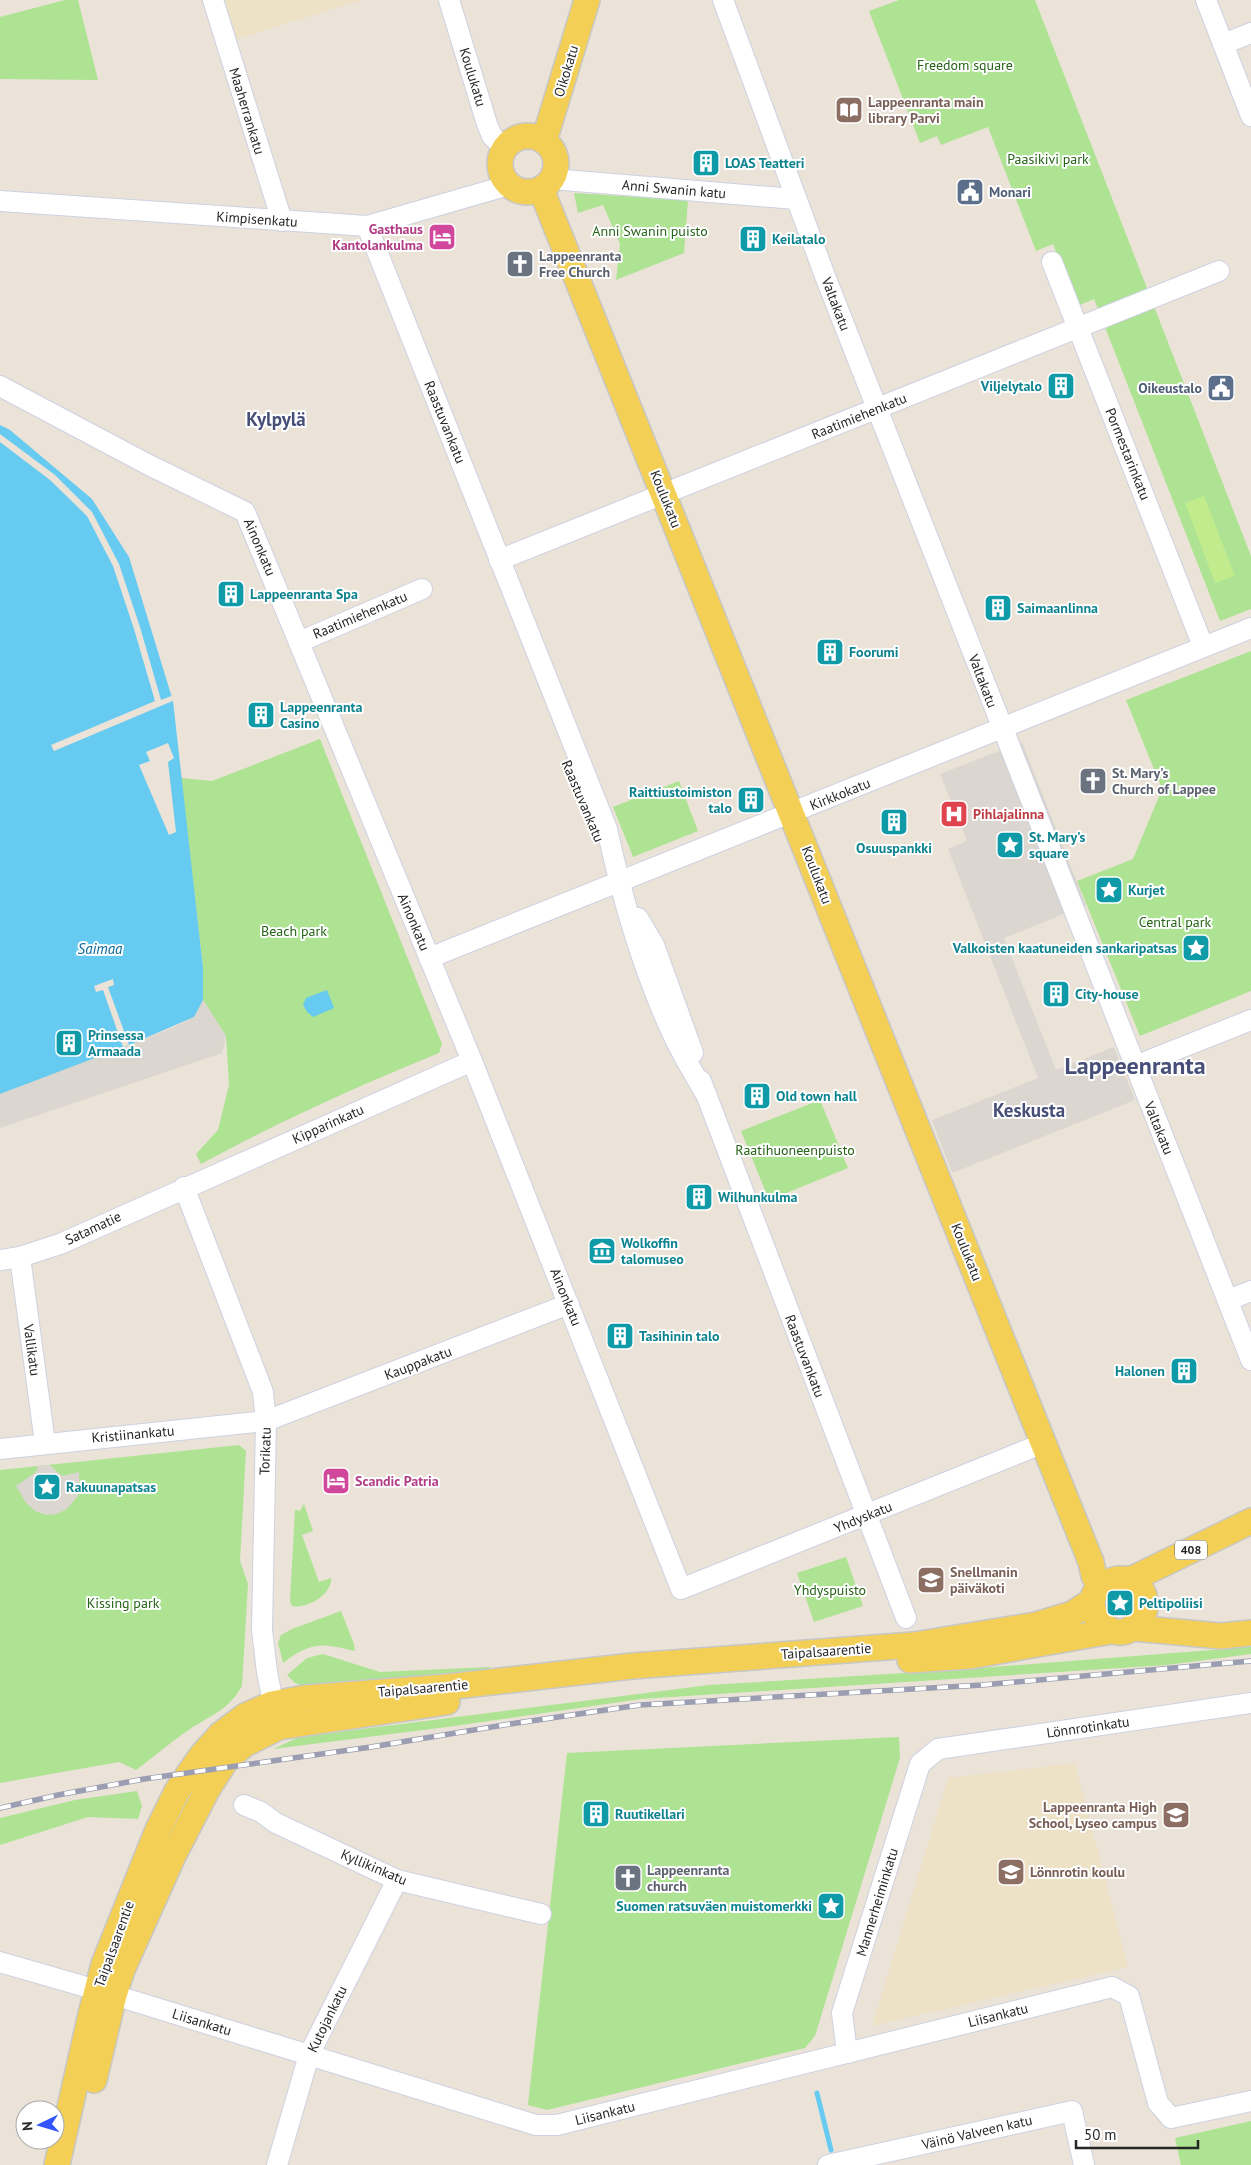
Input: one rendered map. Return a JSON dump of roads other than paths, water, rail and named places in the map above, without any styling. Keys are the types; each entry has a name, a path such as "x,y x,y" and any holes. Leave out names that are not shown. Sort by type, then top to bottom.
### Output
{"main road":[{"name":"Oikokatu","path":"544,141 587,0"},
{"path":"525,136 533,136 544,141 556,159 555,173 547,184 531,192 522,192 509,185 500,167 504,149 510,142 525,136"},
{"name":"Koulukatu","path":"547,184 664,494 1044,1443 1091,1562 1094,1576 1110,1586"},
{"name":"408","path":"1110,1586 1251,1521"},
{"path":"1110,1586 1144,1592 1145,1611 1122,1630 1104,1627 1095,1616 1110,1586"},
{"name":"Taipalsaarentie","path":"72,2165 105,1992 104,1964 141,1871 177,1791 202,1755 220,1735 245,1716 272,1704 305,1698 447,1686 632,1666 914,1645 1036,1624 1072,1614 1110,1586"},
{"name":"Taipalsaarentie","path":"57,2165 105,1992 144,1919 207,1790 226,1760 245,1744 279,1728 450,1702 639,1682 970,1656 1122,1630 1221,1636 1251,1633"}],"street":[{"name":"Maaherrankatu","path":"213,0 282,221"},
{"name":"Koulukatu","path":"449,0 487,124 492,136 504,149"},
{"name":"Valtakatu","path":"723,0 795,199 1251,1360"},
{"path":"1206,0 1251,116"},
{"path":"1223,44 1251,33"},
{"name":"Anni Swanin katu","path":"547,184 795,199"},
{"name":"Kimpisenkatu","path":"0,201 368,226 509,185"},
{"name":"Raastuvankatu","path":"368,226 522,619 607,829 620,882 654,945 688,1033 705,1093 906,1618"},
{"name":"Pormestarinkatu","path":"1052,262 1203,646"},
{"name":"Raatimiehenkatu","path":"499,560 1218,271"},
{"name":"Ainonkatu","path":"0,386 147,464 246,512 472,1061 681,1589"},
{"name":"Raatimiehenkatu","path":"299,642 422,589"},
{"name":"Kirkkokatu","path":"429,958 1251,628"},
{"path":"1135,1066 1251,1020"},
{"name":"Kipparinkatu","path":"184,1188 472,1061"},
{"name":"Satamatie","path":"0,1260 20,1257 60,1244 184,1188"},
{"name":"Torikatu","path":"184,1188 263,1392 266,1421 262,1630 272,1704 279,1728"},
{"name":"Vallikatu","path":"20,1257 45,1443"},
{"path":"1228,1300 1251,1291"},
{"name":"Kauppakatu","path":"266,1421 569,1304"},
{"name":"Kristiinankatu","path":"0,1449 266,1421"},
{"name":"Yhdyskatu","path":"681,1589 868,1516 1044,1443"},
{"name":"Lönnrotinkatu","path":"928,1756 938,1749 1251,1703"},
{"name":"Mannerheiminkatu","path":"847,2053 842,2013 920,1764 928,1756"},
{"name":"Kyllikinkatu","path":"244,1805 261,1812 276,1823 396,1880 541,1914"},
{"name":"Kutojankatu","path":"277,2165 309,2055 396,1880"},
{"name":"Liisankatu","path":"0,1962 105,1992 536,2124 557,2126 1112,1986 1129,1996 1158,2103 1171,2118 1251,2101"},
{"name":"Väinö Valveen katu","path":"828,2165 1072,2111 1084,2165"}],"water":[{"name":"Saimaa","path":"0,425 10,430 92,499 129,557 173,701 203,968 203,1000 194,1017 129,1045 0,1094"},
{"path":"327,990 334,1008 313,1017 303,1005 306,998"}],"waterway":[{"path":"817,2093 831,2150"}],"railway":[{"path":"0,1808 144,1779 371,1747 640,1705 982,1685 1251,1661"}],"place":[{"name":"Lappeenranta main library Parvi","path":"849,110"},
{"name":"LOAS Teatteri","path":"706,163"},
{"name":"Monari","path":"970,192"},
{"name":"Gasthaus Kantolankulma","path":"442,237"},
{"name":"Keilatalo","path":"753,239"},
{"name":"Lappeenranta Free Church","path":"520,264"},
{"name":"Viljelytalo","path":"1061,386"},
{"name":"Oikeustalo","path":"1221,388"},
{"name":"Lappeenranta Spa","path":"231,594"},
{"name":"Saimaanlinna","path":"998,608"},
{"name":"Foorumi","path":"830,652"},
{"name":"Lappeenranta Casino","path":"261,715"},
{"name":"St. Mary's Church of Lappee","path":"1093,781"},
{"name":"Raittiustoimiston talo","path":"751,800"},
{"name":"Pihlajalinna","path":"954,814"},
{"name":"Osuuspankki","path":"894,822"},
{"name":"St. Mary's square","path":"1010,845"},
{"name":"Kurjet","path":"1109,890"},
{"name":"Valkoisten kaatuneiden sankaripatsas","path":"1196,948"},
{"name":"City-house","path":"1056,994"},
{"name":"Prinsessa Armaada","path":"69,1043"},
{"name":"Old town hall","path":"757,1096"},
{"name":"Wilhunkulma","path":"699,1197"},
{"name":"Wolkoffin talomuseo","path":"602,1251"},
{"name":"Tasihinin talo","path":"620,1336"},
{"name":"Halonen","path":"1184,1371"},
{"name":"Scandic Patria","path":"336,1481"},
{"name":"Rakuunapatsas","path":"47,1487"},
{"name":"Snellmanin päiväkoti","path":"931,1580"},
{"name":"Peltipoliisi","path":"1120,1603"},
{"name":"Ruutikellari","path":"596,1814"},
{"name":"Lappeenranta High School, Lyseo campus","path":"1176,1815"},
{"name":"Lönnrotin koulu","path":"1011,1872"},
{"name":"Lappeenranta church","path":"628,1878"},
{"name":"Suomen ratsuväen muistomerkki","path":"831,1906"}],"district":[{"name":"Kylpylä","path":"276,419"},
{"name":"Lappeenranta","path":"1135,1066"},
{"name":"Keskusta","path":"1029,1110"}],"park label":[{"name":"Freedom square","path":"965,65"},
{"name":"Paasikivi park","path":"1048,159"},
{"name":"Anni Swanin puisto","path":"650,231"},
{"name":"Central park","path":"1175,922"},
{"name":"Beach park","path":"294,931"},
{"name":"Raatihuoneenpuisto","path":"795,1150"},
{"name":"Yhdyspuisto","path":"830,1590"},
{"name":"Kissing park","path":"123,1603"}]}
